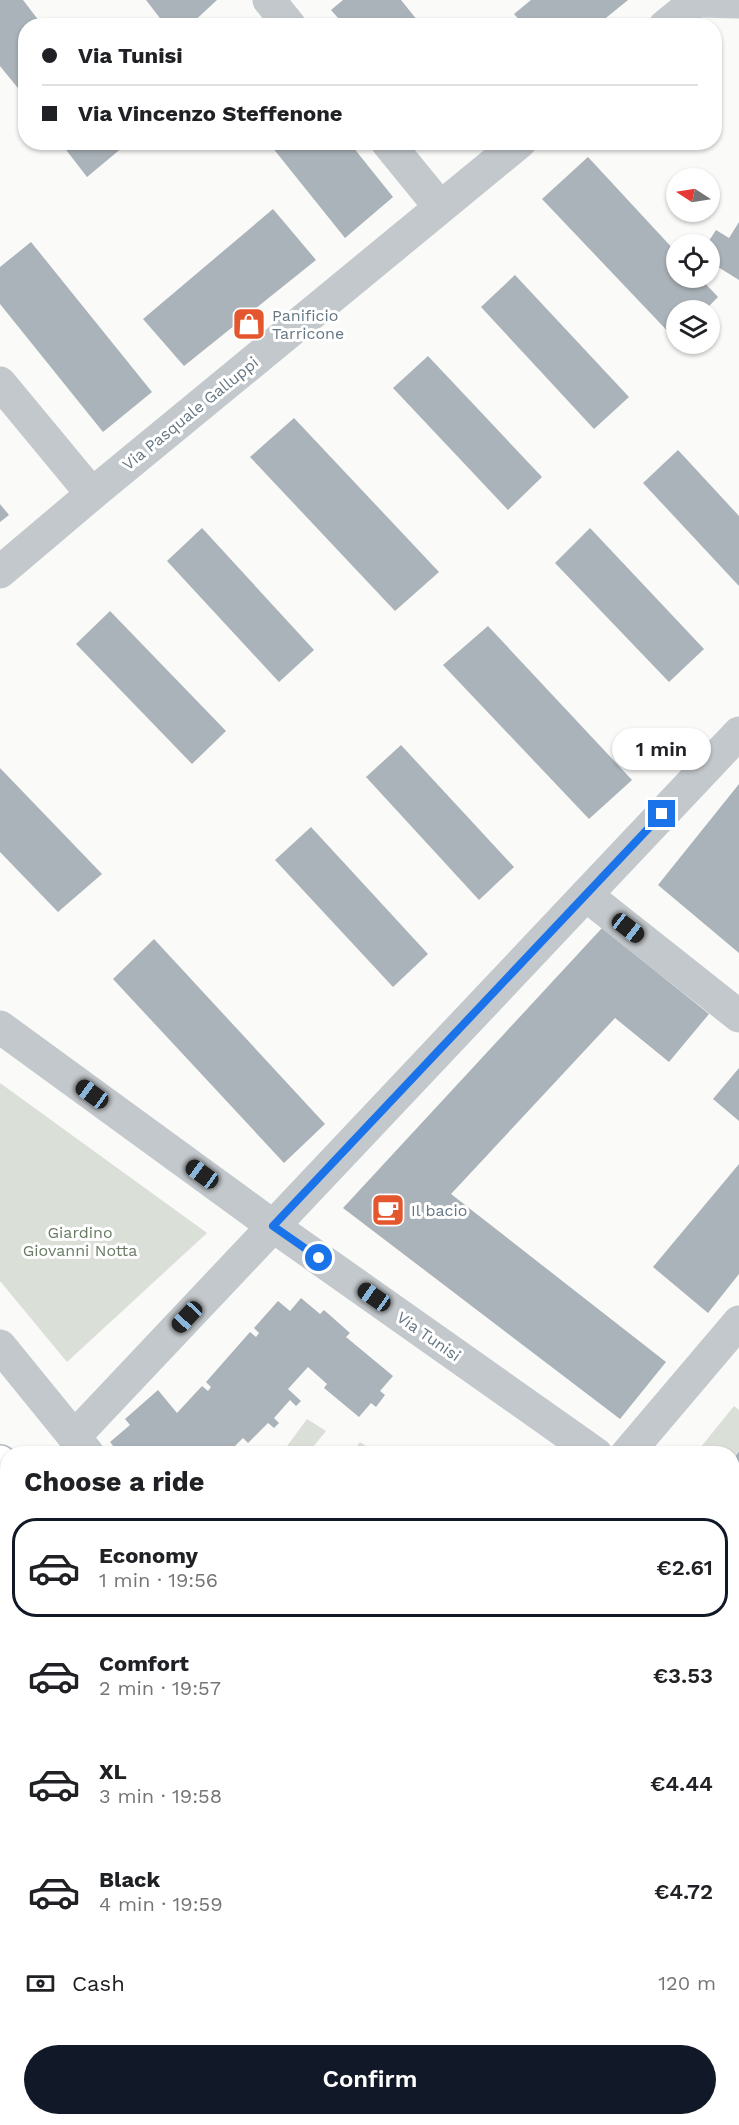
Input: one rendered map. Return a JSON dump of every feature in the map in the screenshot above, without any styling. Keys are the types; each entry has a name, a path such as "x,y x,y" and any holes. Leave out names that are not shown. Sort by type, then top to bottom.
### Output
{"street":[{"path":"269,0 284,18"},
{"path":"675,18 696,0 739,2"},
{"path":"394,150 440,207"},
{"name":"Via Pasquale Galluppi","path":"0,573 92,494 510,150"},
{"path":"0,383 92,494"},
{"path":"0,1346 81,1445 273,1226 739,732"},
{"path":"586,895 739,1016"},
{"name":"Via Tunisi","path":"0,1027 273,1226 585,1446"},
{"path":"634,1446 739,1322"}],"green space":[{"name":"Giardino Giovanni Notta","path":"0,1083 207,1233 67,1362 0,1281"},
{"path":"734,1406 739,1410 739,1446 702,1446"},
{"path":"307,1419 326,1431 314,1446 287,1446"}],"building":[{"path":"0,0 23,0 37,18 18,18 18,88 0,66"},
{"path":"146,0 217,0 198,18 160,18"},
{"path":"343,0 401,0 416,18 338,18 331,10"},
{"path":"531,0 628,0 606,18 518,18 514,14"},
{"path":"66,150 119,150 87,177"},
{"path":"274,150 355,150 393,197 345,238"},
{"path":"588,157 666,241 666,288 709,288 718,297 715,300 666,300 666,329 542,199"},
{"path":"273,209 316,260 184,366 143,319"},
{"path":"739,222 739,280 720,268 720,234 713,234 716,230 729,238"},
{"path":"31,242 152,392 103,432 0,304 0,267"},
{"path":"515,275 629,397 594,429 481,307"},
{"path":"428,356 542,477 508,510 393,388"},
{"path":"294,418 439,572 395,611 250,457"},
{"path":"678,450 739,516 739,586 643,483"},
{"path":"0,504 9,515 0,522"},
{"path":"202,528 314,650 279,682 167,561"},
{"path":"590,528 704,649 669,682 555,563"},
{"path":"110,611 226,731 192,764 76,644"},
{"path":"488,626 632,780 589,819 443,665"},
{"path":"401,745 514,867 479,900 366,777"},
{"path":"0,768 102,874 58,912 0,852"},
{"path":"739,784 739,953 658,885"},
{"path":"311,827 428,954 393,987 275,860"},
{"path":"602,928 709,1014 669,1062 615,1018 451,1194 666,1362 620,1419 343,1208"},
{"path":"154,939 325,1124 284,1163 113,979"},
{"path":"739,1068 739,1121 713,1099"},
{"path":"739,1164 739,1274 708,1313 653,1267"},
{"path":"301,1298 320,1314 324,1310 350,1333 346,1337 393,1376 380,1391 385,1395 376,1407 371,1403 359,1417 324,1388 327,1384 308,1367 288,1389 301,1401 296,1406 290,1400 274,1418 279,1423 274,1428 268,1423 248,1443 243,1438 235,1446 113,1446 110,1442 130,1425 125,1419 158,1390 177,1413 202,1386 208,1391 211,1387 206,1382 250,1332 256,1337 259,1333 254,1328 278,1301 290,1311"}],"place":[{"name":"Panificio Tarricone","path":"249,324"},
{"name":"Il bacio","path":"388,1210"}],"route":[{"path":"319,1258 273,1226 662,814"}]}
